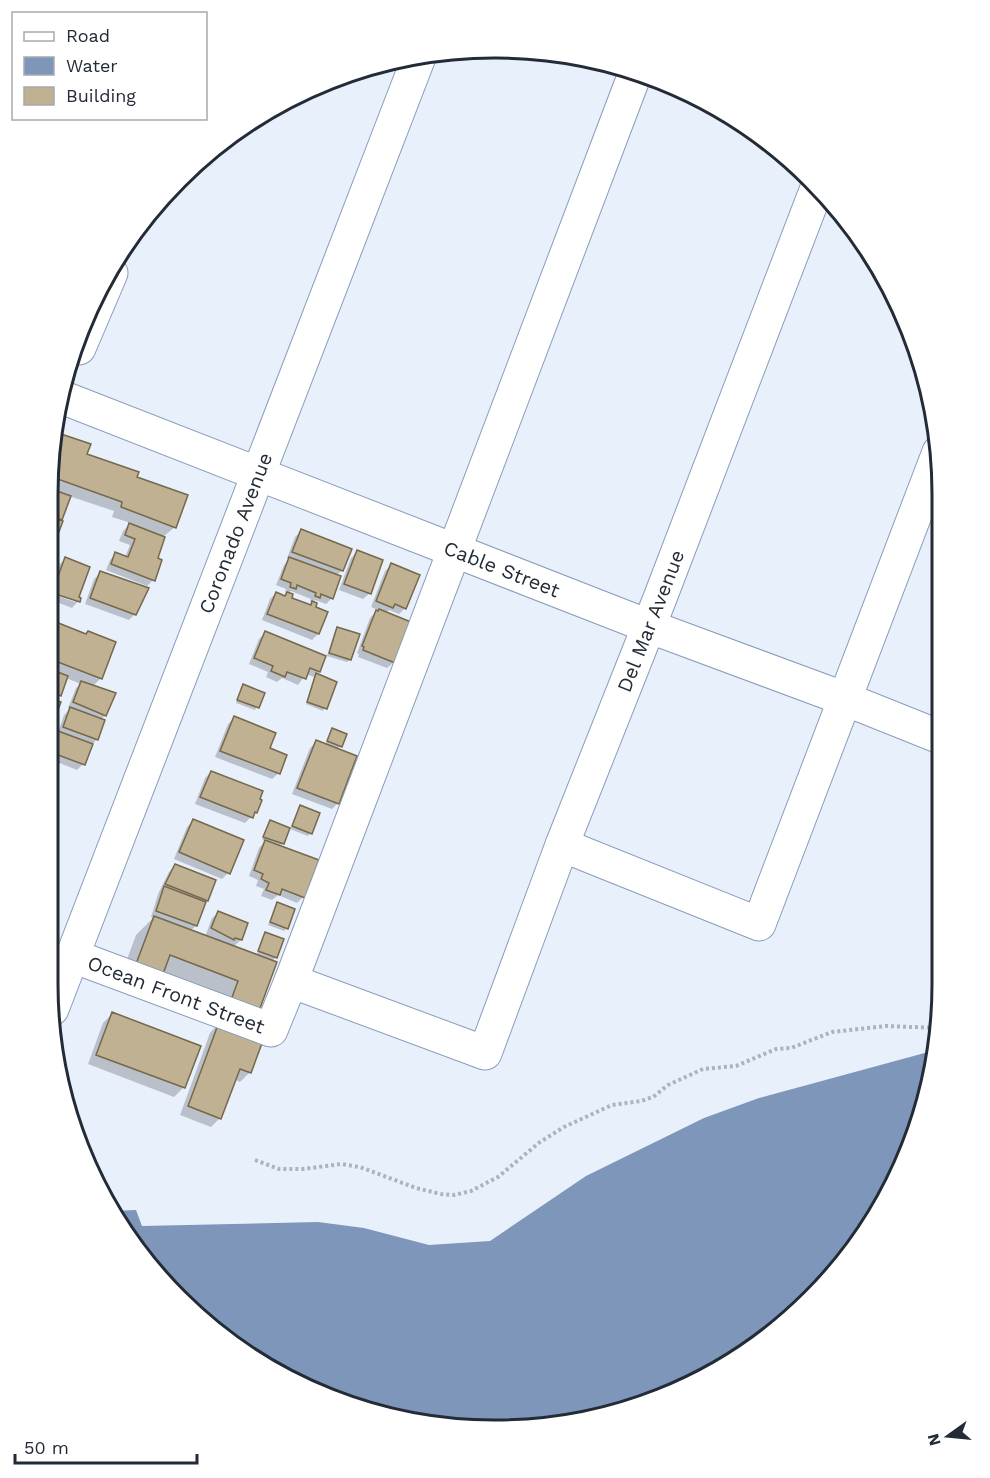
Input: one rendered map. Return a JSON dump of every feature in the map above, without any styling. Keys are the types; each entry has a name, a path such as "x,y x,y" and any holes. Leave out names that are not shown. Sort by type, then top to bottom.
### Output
{"street":[{"name":"Coronado Avenue","path":"58,993 416,66"},
{"path":"291,981 632,81"},
{"name":"Del Mar Avenue","path":"291,981 485,1053 562,845 814,197"},
{"name":"Cable Street","path":"69,400 454,548 648,626 932,734"},
{"path":"562,845 759,924 931,472"},
{"name":"Ocean Front Street","path":"73,956 271,1030 291,981"}],"path":[{"path":"255,1160 279,1169 303,1169 341,1164 360,1167 416,1188 454,1195 471,1191 498,1177 540,1142 564,1127 612,1105 653,1097 668,1085 703,1069 736,1066 776,1049 791,1048 832,1032 886,1026 929,1028"}],"water":[{"path":"926,1053 917,1096 886,1176 858,1226 804,1292 738,1346 688,1374 608,1405 552,1416 495,1420 438,1416 382,1405 302,1374 252,1346 186,1292 149,1249 123,1211 136,1210 142,1226 318,1222 364,1228 429,1245 490,1241 586,1176 704,1118 759,1098"}],"building":[{"path":"63,435 91,444 87,454 139,472 137,477 188,495 176,528 121,507 122,502 59,479"},
{"path":"58,491 71,496 62,520 58,519"},
{"path":"58,519 63,521 58,534"},
{"path":"129,523 165,537 158,558 162,560 155,581 111,564 115,552 128,557 135,539 125,535"},
{"path":"301,529 352,549 343,571 292,552"},
{"path":"357,550 383,560 371,594 344,584"},
{"path":"65,557 90,567 79,597 80,602 58,595 58,576"},
{"path":"289,557 341,576 333,599 321,594 320,598 315,596 316,593 297,585 296,589 290,587 291,583 281,579"},
{"path":"391,563 420,575 406,609 395,604 393,608 376,601"},
{"path":"100,571 149,588 136,615 90,598"},
{"path":"276,592 285,596 287,592 293,594 292,598 311,605 312,601 317,603 316,607 328,612 319,634 267,614"},
{"path":"379,609 411,622 395,663 363,650 362,646 376,610"},
{"path":"58,623 86,634 88,631 116,642 102,679 58,662"},
{"path":"337,627 360,634 351,660 329,653"},
{"path":"265,631 326,656 320,672 310,668 306,679 287,672 285,677 271,671 273,666 254,658"},
{"path":"58,672 68,676 61,696 58,695"},
{"path":"316,673 337,682 327,709 307,702"},
{"path":"81,681 116,693 106,716 73,702"},
{"path":"243,684 265,693 259,708 237,700"},
{"path":"70,707 105,720 98,740 63,727"},
{"path":"234,716 276,733 270,748 287,755 280,774 220,751"},
{"path":"332,728 347,734 342,747 327,741"},
{"path":"58,731 93,744 85,765 58,755"},
{"path":"316,740 357,756 339,804 297,788"},
{"path":"211,771 263,791 260,799 262,800 253,818 200,797"},
{"path":"300,805 320,813 312,834 292,826"},
{"path":"193,819 244,840 230,874 179,852"},
{"path":"270,820 290,828 284,844 263,837"},
{"path":"265,840 319,860 305,898 282,889 280,895 266,890 269,883 261,879 263,874 254,870"},
{"path":"175,864 216,880 208,901 165,884"},
{"path":"164,886 206,902 197,926 156,911"},
{"path":"277,902 295,909 288,929 270,922"},
{"path":"218,911 248,923 242,940 235,938 234,940 211,928"},
{"path":"154,916 277,962 259,1011 231,1000 238,981 170,955 163,974 136,964"},
{"path":"265,932 284,939 277,958 258,951"},
{"path":"112,1012 201,1046 185,1088 96,1055"},
{"path":"219,1022 264,1038 251,1073 240,1069 221,1119 188,1106"}]}
